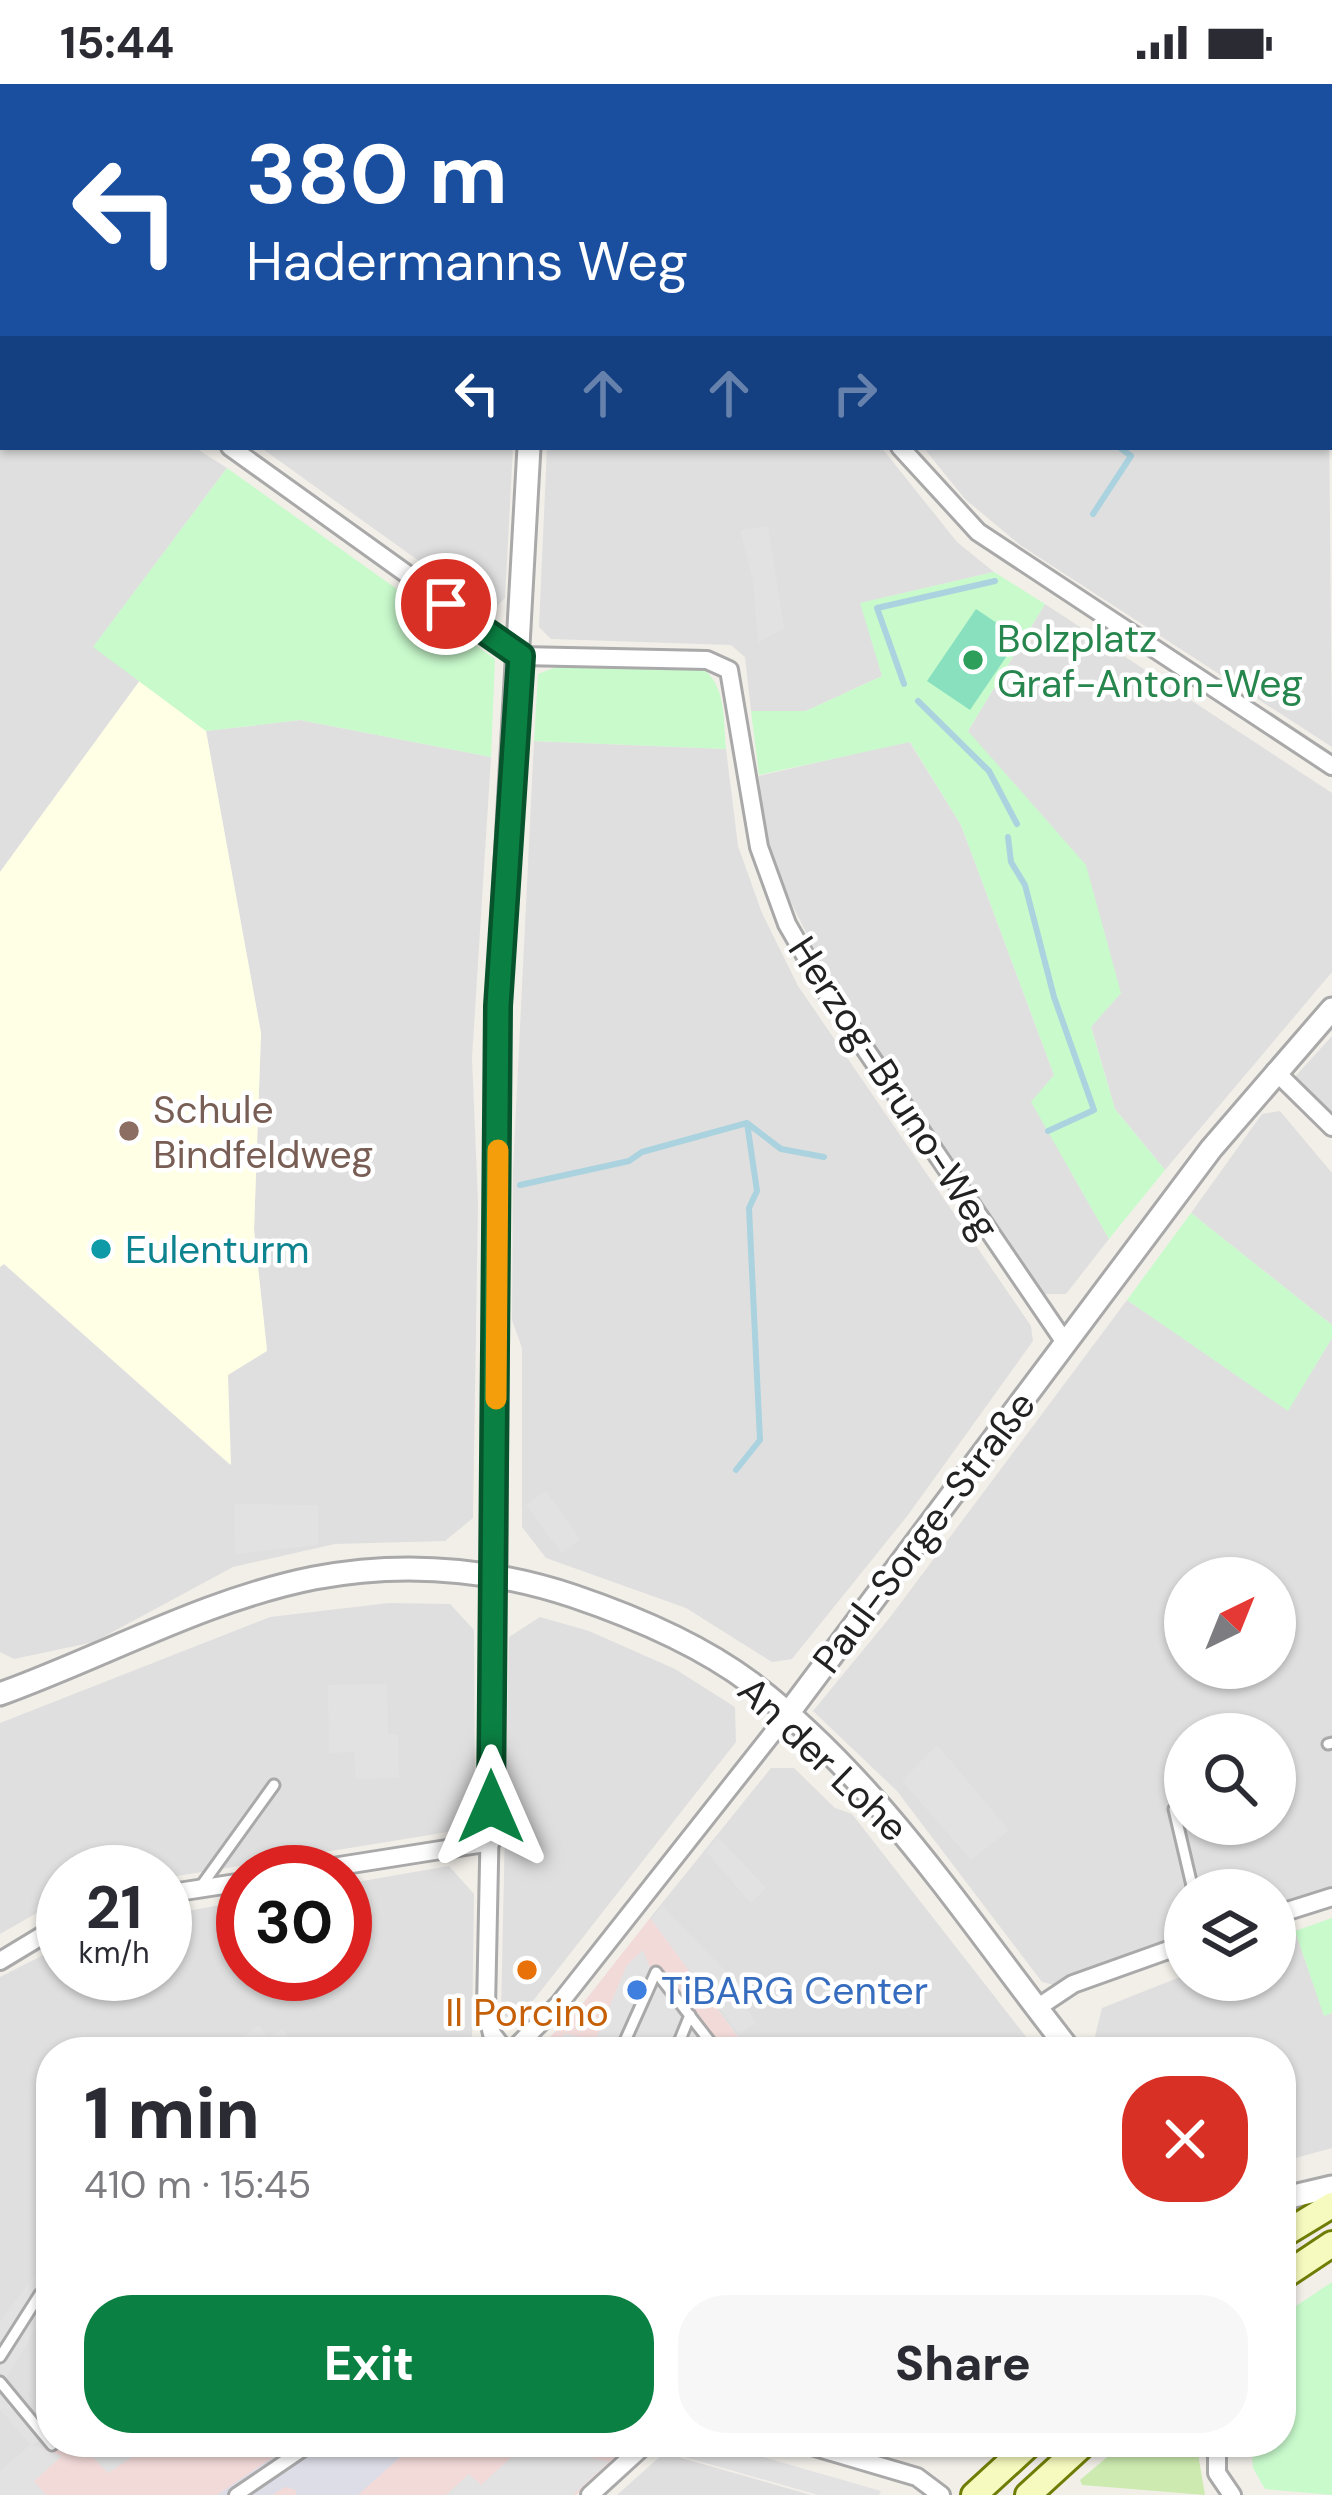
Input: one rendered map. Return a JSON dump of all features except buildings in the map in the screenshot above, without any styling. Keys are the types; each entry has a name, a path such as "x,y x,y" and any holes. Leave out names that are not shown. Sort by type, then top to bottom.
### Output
{"main road":[{"path":"1296,2227 1332,2205"},
{"path":"1296,2268 1332,2244"},
{"path":"986,2491 1016,2457"},
{"path":"1030,2494 1070,2457"}],"street":[{"path":"234,450 521,656"},
{"path":"495,2037 486,2008 495,1574 498,1006 529,450"},
{"path":"903,450 977,532 1332,766"},
{"name":"Herzog-Bruno-Weg","path":"521,656 707,661 729,670 759,847 787,924 825,990 1066,1344"},
{"name":"Paul-Sorge-Straße","path":"523,2037 573,1987 787,1714 1275,1071 1332,1009"},
{"path":"1275,1071 1332,1127"},
{"name":"An der Lohe","path":"1,1691 234,1599 315,1578 420,1568 495,1574 605,1607 702,1651 787,1714 879,1806 1060,2037"},
{"path":"372,1861 491,1842"},
{"path":"192,1890 216,1886"},
{"path":"1296,1908 1332,1897"},
{"path":"0,1961 36,1939"},
{"path":"1036,2008 1073,1984 1164,1952"},
{"path":"1296,2195 1332,2187"},
{"path":"236,2495 292,2457"},
{"path":"590,2495 632,2457"},
{"path":"851,2457 904,2472 941,2495"},
{"path":"1217,2457 1217,2473 1232,2495"},
{"path":"1007,2465 1030,2494"}],"lane":[{"path":"199,1889 274,1784"},
{"path":"627,2037 656,1972 707,2037"},
{"path":"681,2037 690,2015"},
{"path":"0,2357 36,2300"},
{"path":"0,2382 36,2426"}],"shaded area":[{"path":"0,450 199,450 227,468 94,646 141,679 0,872"},
{"path":"264,450 513,450 505,598 496,607 479,604"},
{"path":"547,450 883,450 957,542 994,572 861,603 882,676 806,711 751,711 745,657 731,645 551,639 539,627"},
{"path":"925,450 1329,450 1332,747 1020,545 965,499"},
{"path":"768,526 784,628 758,643 753,581 740,530"},
{"path":"1045,604 1332,793 1332,972 1165,1170 1115,1109 1091,1026 1121,993 968,731"},
{"name":"Schule Bindfeldweg","path":"141,679 206,731 261,1033 254,1230 267,1351 228,1375 231,1465 4,1264 0,1267 0,872"},
{"path":"300,720 491,757 472,1058 478,1202 473,1518 445,1541 335,1544 233,1567 94,1642 14,1659 0,1652 3,1263 229,1464 227,1374 267,1350 254,1230 261,1033 206,731"},
{"path":"534,741 726,749 738,846 762,913 798,986 1031,1326 1033,1341 908,1515 792,1659 772,1662 686,1608 546,1558 522,1527 522,1348 512,1320 513,1171"},
{"path":"909,741 961,825 1054,1075 1032,1102 1109,1239 1066,1294 1042,1294 892,1074 820,961 784,888 762,827 759,776"},
{"path":"1332,1036 1332,1119 1292,1080"},
{"path":"1280,1111 1332,1173 1332,1325 1191,1213 1262,1114"},
{"path":"1127,1300 1288,1410 1332,1338 1332,1891 1296,1905 1296,1869 1164,1869 1164,1955 1073,1990 1042,1982 897,1791 813,1711 891,1616"},
{"path":"546,1491 580,1539 562,1554 526,1505"},
{"path":"234,1504 318,1505 318,1545 235,1554"},
{"path":"389,1603 450,1604 474,1630 475,1799 448,1832 368,1845 216,1845 216,1870 192,1874 192,1845 36,1845 36,1913 0,1934 0,1723 270,1617"},
{"path":"540,1617 589,1631 675,1669 735,1707 736,1742 518,2020 501,2015 509,1637"},
{"path":"387,1684 388,1734 398,1734 399,1778 356,1779 354,1752 329,1753 328,1685"},
{"path":"937,1745 1009,1830 971,1860 902,1781"},
{"path":"771,1768 794,1768 835,1808 852,1814 1026,2037 738,2037 650,1918"},
{"path":"718,1837 766,1888 751,1903 706,1852"},
{"path":"449,1866 474,1894 472,2036 36,2037 36,2455 0,2478 0,1977 36,1959 36,2001 192,2001 192,1910 216,1906 216,2001 372,2001 372,1879"},
{"path":"662,1906 752,1998 744,2004 756,2023 739,2034 651,1919"},
{"name":"TiBARG Center","path":"650,1918 738,2037 550,2037 580,2007"},
{"path":"1296,1934 1324,2015 1332,2013 1332,2148 1296,2158 1296,2037 1096,2037 1102,2008 1164,1983 1164,2001 1296,2001"},
{"path":"643,1950 657,1985 697,2037 597,2037 627,1965"},
{"path":"259,2025 267,2037 242,2037"},
{"path":"36,2274 36,2328 4,2382 36,2419 32,2445 36,2457 61,2457 34,2481 46,2495 0,2495 0,2471 30,2445 0,2409 0,2321"},
{"path":"36,2455 617,2457 576,2495 0,2495 0,2478"},
{"path":"93,2457 132,2457 108,2473"},
{"path":"274,2457 400,2457 358,2495 296,2495 296,2490 285,2487 272,2495 217,2495"},
{"path":"512,2457 589,2457 609,2462 573,2495 446,2495 469,2474 481,2485"},
{"path":"660,2457 678,2457 811,2495 617,2495"},
{"path":"685,2457 763,2457 881,2491 879,2495 818,2495"}],"green space":[{"path":"227,468 495,659 491,757 300,720 206,731 93,647"},
{"path":"994,572 1045,604 968,731 1086,865 1121,993 1091,1027 1115,1109 1165,1170 1109,1239 1031,1102 1054,1075 961,825 910,742 759,775 751,711 806,711 882,676 860,603"},
{"name":"Bolzplatz Graf-Anton-Weg","path":"976,609 1019,638 970,710 927,681"},
{"path":"564,664 701,667 720,693 726,749 534,741 538,674"},
{"path":"1191,1213 1332,1325 1332,1338 1288,1411 1127,1300"},
{"path":"1332,1918 1332,2013 1324,2016 1296,1931"},
{"path":"1332,2282 1332,2495 1265,2489 1253,2468 1252,2457 1296,2457 1296,2306"},
{"path":"1107,2457 1199,2457 1205,2495 1082,2485 1080,2480"}],"waterway":[{"path":"1093,514 1131,456 1123,450"},
{"path":"904,684 877,608 995,581"},
{"path":"918,701 989,771 1017,824"},
{"path":"1008,837 1011,862 1025,885 1054,997 1094,1110 1048,1131"},
{"path":"520,1185 629,1161 642,1152 747,1123 781,1149 824,1157"},
{"path":"736,1470 760,1440 749,1208 757,1191 747,1123"}],"slow traffic":[{"path":"496,1399 498,1150"}],"place":[{"name":"Bolzplatz Graf-Anton-Weg","path":"973,660"},
{"name":"Schule Bindfeldweg","path":"129,1131"},
{"name":"Eulenturm","path":"101,1249"},
{"name":"Il Porcino","path":"527,1970"},
{"name":"TiBARG Center","path":"637,1990"}],"route":[{"path":"446,604 521,656 498,1006 491,1807"}]}
